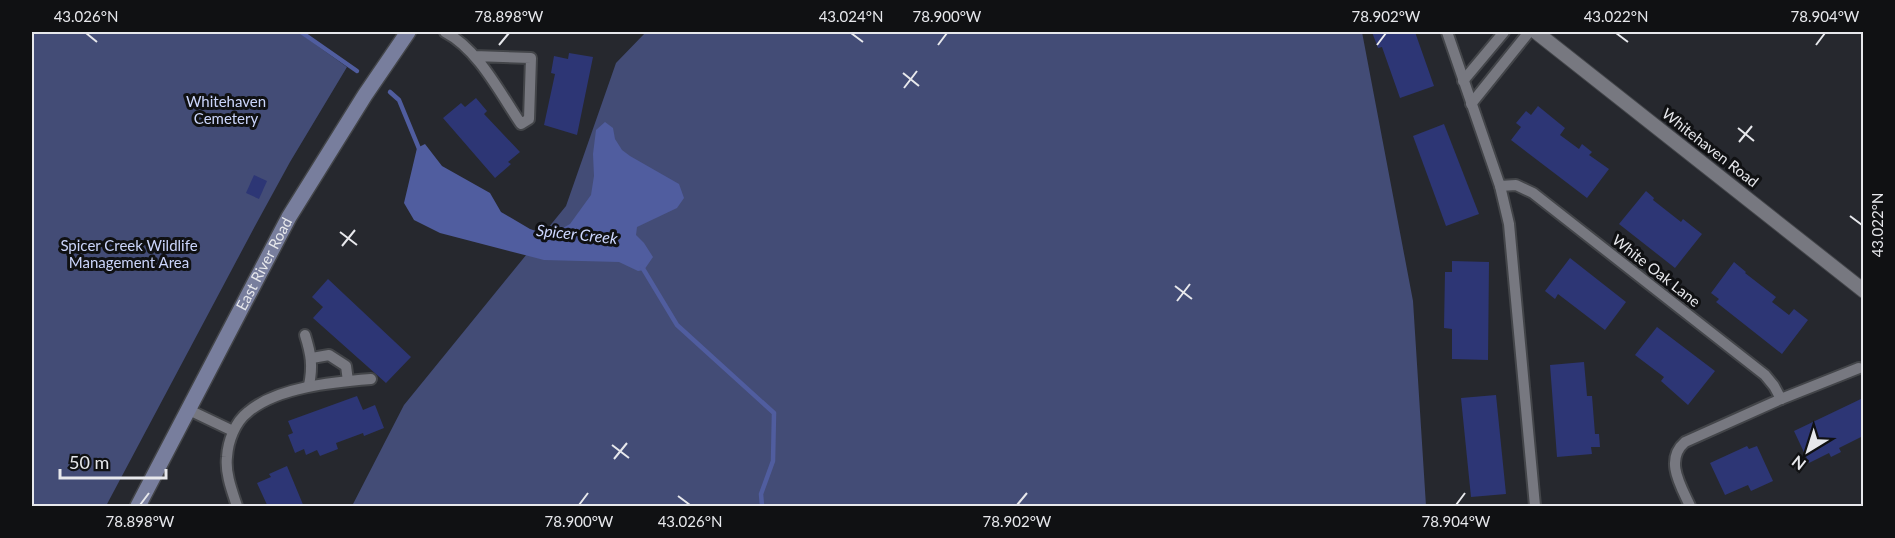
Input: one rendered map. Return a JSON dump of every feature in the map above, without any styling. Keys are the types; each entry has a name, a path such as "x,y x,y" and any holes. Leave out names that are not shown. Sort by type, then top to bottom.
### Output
{"main road":[{"name":"East River Road","path":"138,507 289,217 354,112 408,32"}],"street":[{"path":"445,32 463,36 474,56 521,124 529,119 531,58 474,56"},
{"path":"1447,32 1500,186 1509,224 1535,507"},
{"path":"1463,81 1504,32"},
{"path":"1471,104 1529,32"},
{"name":"Whitehaven Road","path":"1536,32 1863,291"},
{"name":"White Oak Lane","path":"1500,186 1516,185 1533,193 1765,375 1781,399"},
{"path":"305,335 312,358 309,386"},
{"path":"312,358 329,355 346,366 348,381"},
{"path":"1690,507 1674,463 1675,455 1681,446 1691,438 1859,368"},
{"path":"237,507 230,488 226,458 233,431 247,412 268,400 309,386 371,379"},
{"path":"189,410 233,431"}],"green space":[{"name":"Spicer Creek Wildlife Management Area","path":"32,32 298,32 347,67 290,162 106,506 32,506"},
{"path":"646,32 1362,32 1413,301 1426,506 352,506 404,405 566,206 616,63"}],"water":[{"path":"605,122 613,128 615,139 622,150 679,184 684,198 677,208 637,227 636,235 653,257 644,270 638,271 619,262 544,260 440,233 414,220 404,203 417,148 425,144 442,166 490,193 501,212 530,229 542,233 554,233 570,224 591,195 596,130"}],"building":[{"path":"1372,32 1415,32 1434,86 1400,98 1382,47 1378,48"},
{"path":"569,53 593,57 577,135 544,125 555,74 551,73 554,56 568,59"},
{"path":"476,98 487,111 484,114 520,152 508,162 511,164 495,178 443,118 461,103 465,107"},
{"path":"1538,106 1565,128 1560,135 1579,149 1582,144 1592,152 1589,155 1609,169 1587,198 1511,140 1521,127 1516,123 1526,111 1531,115"},
{"path":"1444,124 1479,214 1446,226 1413,136"},
{"path":"254,175 267,181 259,199 246,193"},
{"path":"1646,191 1654,198 1653,200 1681,222 1683,219 1702,234 1675,268 1619,224"},
{"path":"1570,258 1626,302 1605,330 1558,294 1555,299 1545,291"},
{"path":"1452,261 1489,262 1488,360 1452,359 1452,329 1444,328 1445,272 1452,272"},
{"path":"1734,262 1776,297 1772,302 1789,315 1794,309 1808,320 1782,354 1716,302 1719,299 1711,293"},
{"path":"328,279 411,357 386,383 313,318 323,307 312,297"},
{"path":"1657,327 1715,371 1688,405 1661,381 1664,377 1635,355"},
{"path":"1584,362 1587,396 1592,396 1595,434 1599,434 1600,447 1591,447 1592,454 1557,457 1550,365"},
{"path":"1496,395 1506,494 1471,497 1461,398"},
{"path":"357,396 363,410 375,405 384,428 336,443 338,449 320,456 317,450 306,455 304,449 295,453 288,435 293,433 288,421"},
{"path":"1863,398 1863,436 1839,448 1841,452 1831,457 1829,453 1809,463 1794,431"},
{"path":"1747,446 1749,449 1757,446 1773,481 1751,491 1748,485 1725,495 1710,463"},
{"path":"287,466 304,507 268,507 257,483 271,477 269,474"}],"waterway":[{"name":"Spicer Creek","path":"301,32 357,71"},
{"name":"Spicer Creek","path":"390,92 399,100 420,151"},
{"name":"Spicer Creek","path":"642,267 677,325 774,413 773,461 761,494 762,506"}],"park label":[{"name":"Whitehaven Cemetery","path":"226,110"}]}
